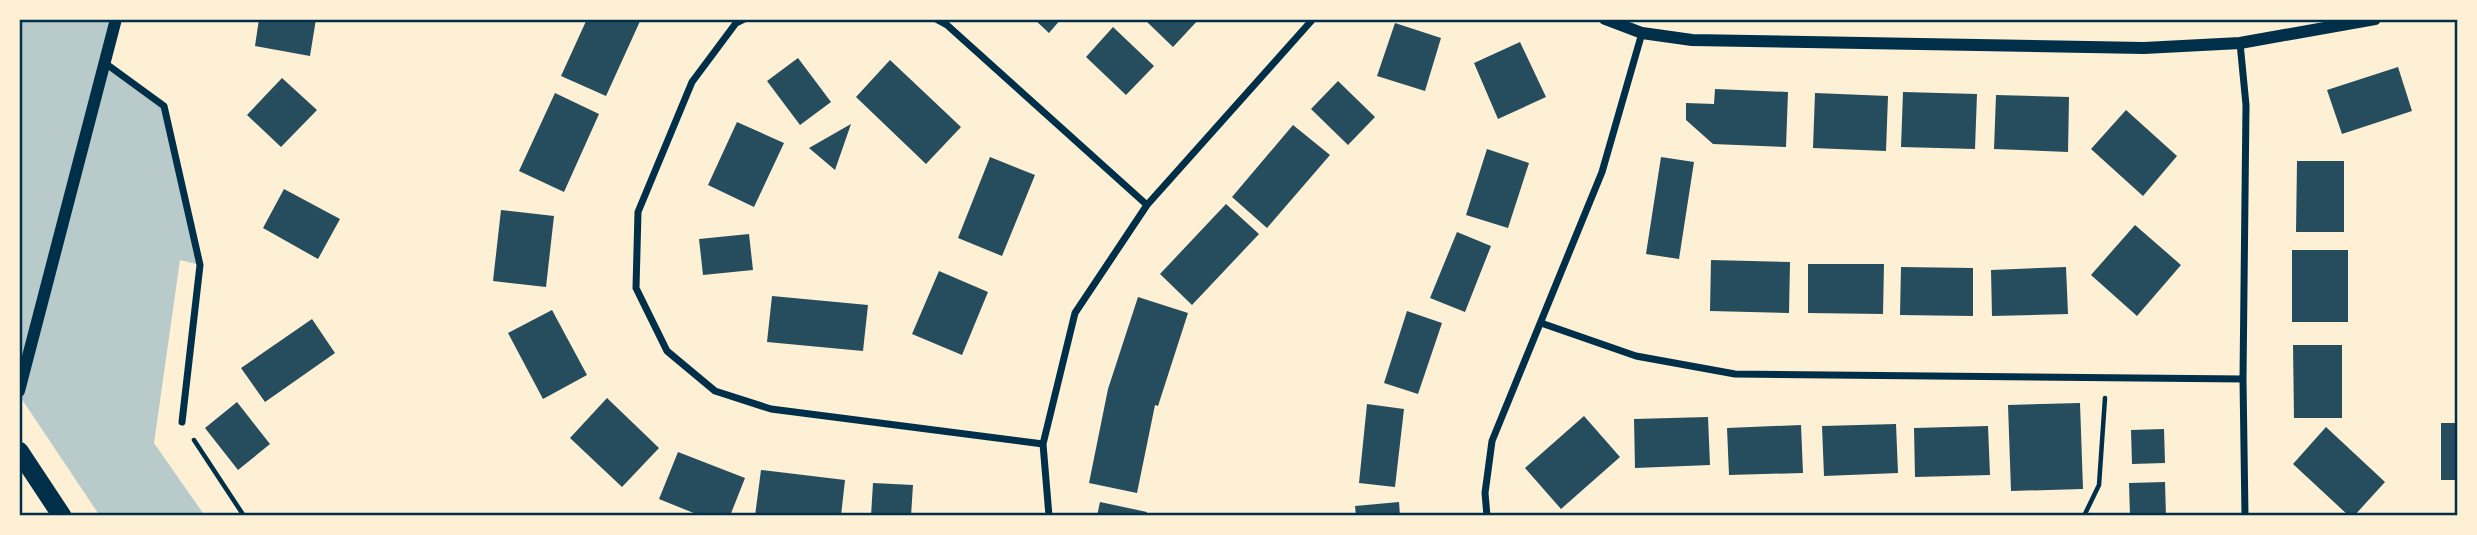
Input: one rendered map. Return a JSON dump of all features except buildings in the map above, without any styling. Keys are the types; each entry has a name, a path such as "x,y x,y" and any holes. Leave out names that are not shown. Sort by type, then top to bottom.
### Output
{"highway":[{"path":"19,451 62,516"}],"street":[{"path":"19,391 116,19"},
{"path":"744,19 737,23 692,82 638,212 636,288 667,351 715,391 771,409 1043,444"},
{"path":"936,19 947,25 1147,205"},
{"path":"1049,516 1043,444 1075,313 1147,205 1313,19"},
{"path":"1605,19 1642,33 1692,40 2100,48 2240,43 2375,19"},
{"path":"1487,516 1485,493 1492,441 1602,172 1642,33"},
{"path":"2240,43 2246,105 2243,379 2245,516"},
{"path":"105,62 164,106 200,265 182,422"},
{"path":"1541,323 1636,356 1735,374 2243,379"}],"path":[{"path":"2084,516 2099,485 2106,378"},
{"path":"182,422 244,516"}],"shaded area":[{"path":"19,19 116,19 105,63 164,106 200,265 180,260 154,443 205,516 100,516 19,395"}]}
